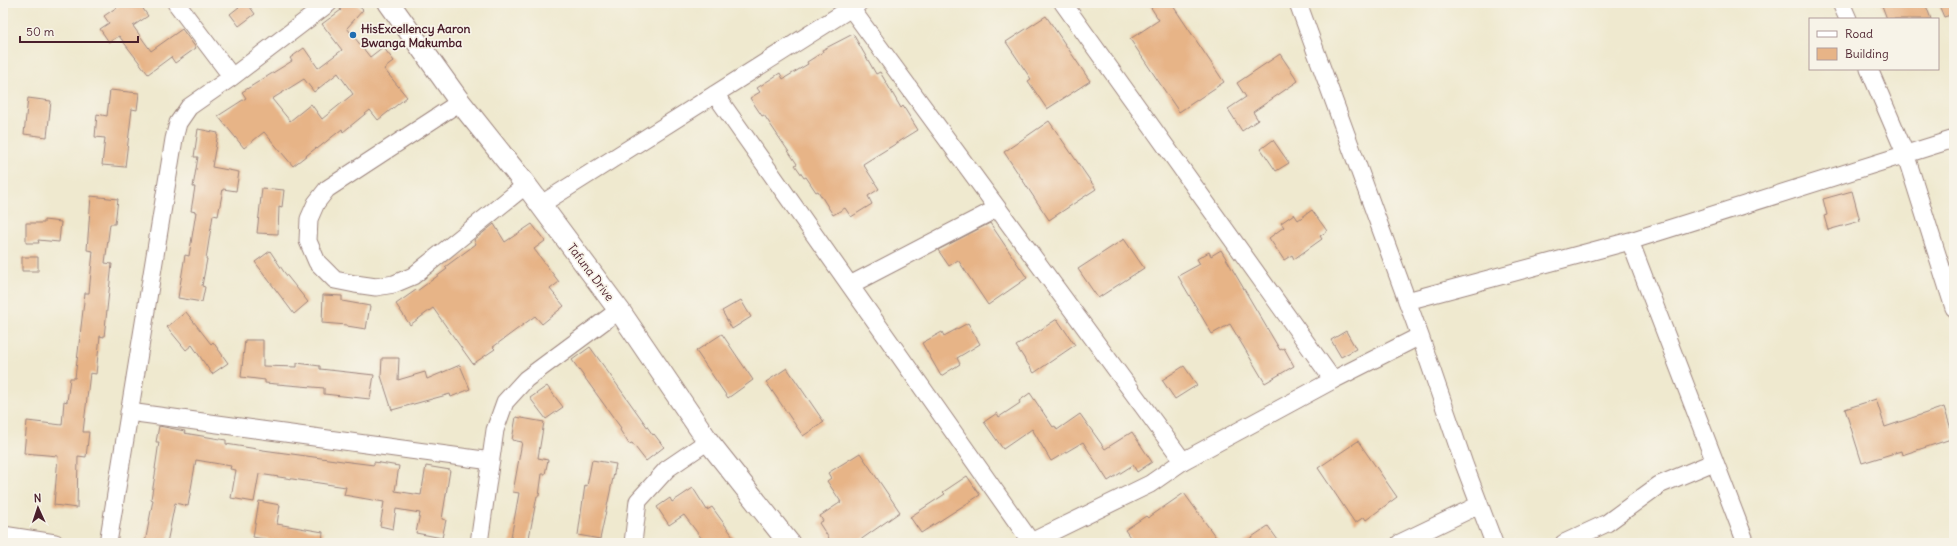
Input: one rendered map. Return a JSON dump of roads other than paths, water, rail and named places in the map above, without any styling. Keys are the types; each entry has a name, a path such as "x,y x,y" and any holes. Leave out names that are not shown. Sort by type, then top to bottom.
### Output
{"main road":[{"name":"Tafuna Drive","path":"389,3 460,102 526,185 620,310 708,441 789,543"}],"street":[{"path":"176,3 232,77"},
{"path":"108,543 178,123 189,106 232,77 329,3"},
{"path":"1063,3 1333,380"},
{"path":"1298,3 1494,543"},
{"path":"1841,3 1848,18"},
{"path":"540,205 852,5 996,208 1183,461"},
{"path":"1869,70 1905,153 1954,308"},
{"path":"715,94 1030,542 1150,484 1183,461 1333,380 1420,336"},
{"path":"460,102 327,189 316,203 309,219 308,241 317,262 335,280 376,287 394,284 412,276 526,185"},
{"path":"1407,301 1630,241 1905,153 1954,139"},
{"path":"850,285 996,208"},
{"path":"1630,241 1746,543"},
{"path":"479,543 492,461 495,430 505,402 526,379 620,310"},
{"path":"129,412 492,461"},
{"path":"633,543 638,501 667,469 708,441"},
{"path":"1564,543 1607,523 1659,485 1714,462"},
{"path":"1400,543 1480,505"},
{"path":"3,535 54,543"}],"place":[{"name":"HisExcellency Aaron Bwanga Makumba","path":"353,35"}]}
